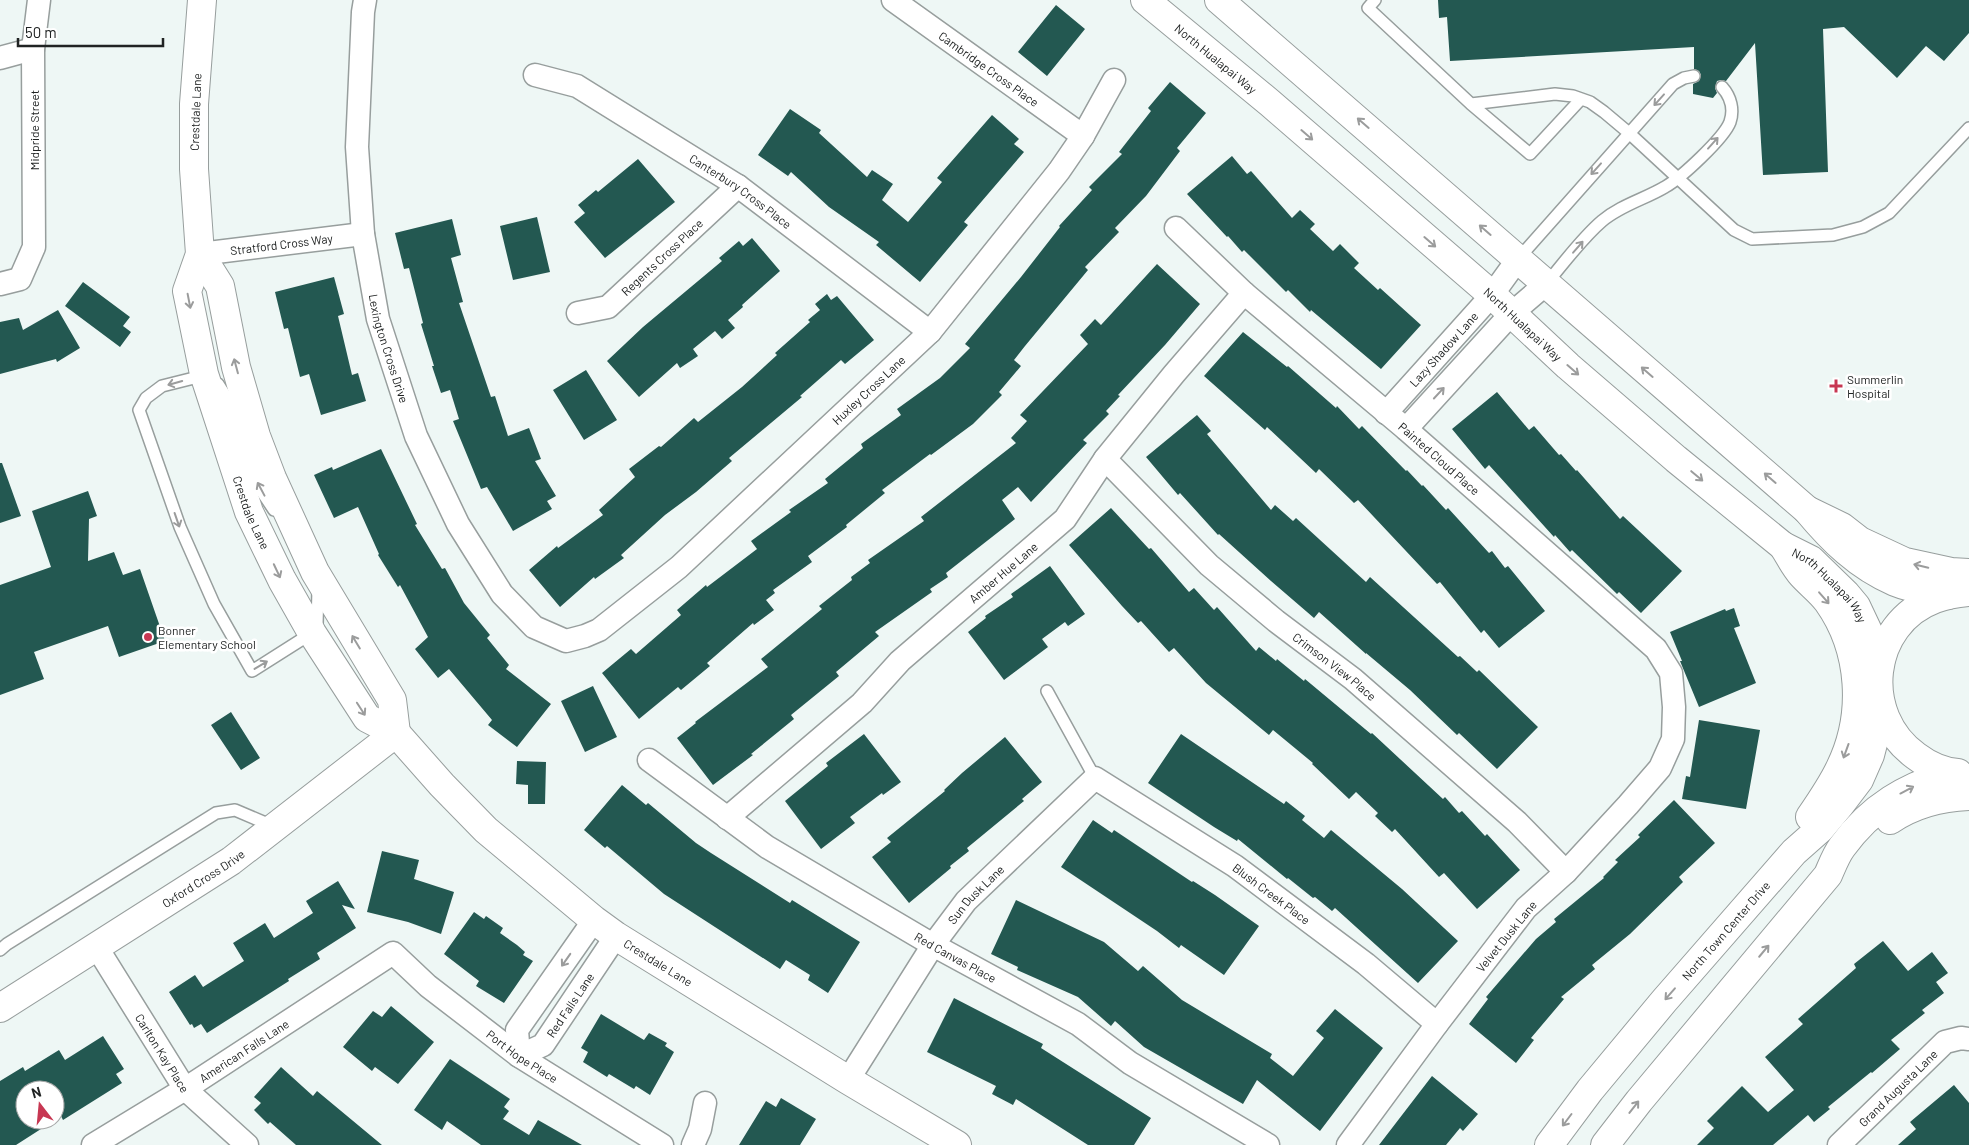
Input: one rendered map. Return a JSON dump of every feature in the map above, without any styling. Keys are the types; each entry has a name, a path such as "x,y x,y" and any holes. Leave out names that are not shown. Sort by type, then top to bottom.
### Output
{"main road":[{"name":"Crestdale Lane","path":"202,0 194,104 194,169 200,254 187,291 204,374 249,512 282,580 312,633 367,718 396,733 442,785 486,830 594,920 616,936 848,1080 957,1145"},
{"name":"North Hualapai Way","path":"1145,0 1270,103 1492,296 1568,366 1662,446 1783,546 1811,560 1846,594 1860,614 1881,659"},
{"path":"1220,0 1806,510 1830,539 1864,565 1895,582 1958,594"},
{"name":"Crestdale Lane","path":"200,254 220,286 232,352 256,436 315,572 392,700 396,733"},
{"path":"1806,510 1842,527 1860,541 1905,562 1944,571 1969,572"},
{"path":"1783,546 1800,573 1828,601 1844,629 1854,659 1857,687 1855,721 1841,766 1828,792 1809,819 1794,852"},
{"path":"1958,594 1935,599 1920,606 1907,617 1891,636 1881,659 1878,693 1888,725 1908,751 1922,761 1937,768 1961,773"},
{"name":"North Town Center Drive","path":"1549,1145 1624,1049 1794,852 1820,830 1859,780 1870,755 1882,709"},
{"name":"Oxford Cross Drive","path":"0,1008 231,861 396,733"},
{"path":"1604,1145 1657,1078 1828,875 1841,848 1878,809 1906,790 1926,780 1961,773"},
{"path":"1828,875 1854,858 1878,830 1903,812 1931,800 1969,796"}],"street":[{"name":"Midpride Street","path":"0,284 20,279 34,247 33,49 39,0"},
{"name":"Lexington Cross Drive","path":"365,0 357,148 363,234 378,319 416,436 458,524 502,594 534,627 566,641"},
{"name":"Cambridge Cross Place","path":"900,2 1083,136"},
{"path":"0,58 33,49"},
{"name":"Canterbury Cross Place","path":"535,75 577,86 738,186 930,332"},
{"name":"Huxley Cross Lane","path":"566,641 586,636 599,630 678,566 930,332 1059,171 1083,136 1114,80"},
{"name":"Regents Cross Place","path":"578,313 608,308 738,186"},
{"name":"Painted Cloud Place","path":"1176,228 1244,293 1406,429 1656,649 1671,673 1674,707"},
{"name":"Stratford Cross Way","path":"200,254 363,234"},
{"name":"Lazy Shadow Lane","path":"1386,412 1492,296 1518,259"},
{"path":"1406,429 1511,314 1546,284"},
{"name":"Amber Hue Lane","path":"727,818 862,703 900,661 1065,519 1105,459 1174,374 1244,293"},
{"name":"Crimson View Place","path":"1105,459 1209,565 1276,621 1353,679 1517,822 1566,872"},
{"name":"Velvet Dusk Lane","path":"1348,1145 1437,1024 1526,908 1566,872 1660,768 1673,739 1674,707"},
{"name":"Red Canvas Place","path":"649,760 767,847 933,945 1078,1024 1130,1063 1268,1145"},
{"name":"Sun Dusk Lane","path":"848,1080 933,945 966,901 1095,778"},
{"name":"Blush Creek Place","path":"1095,778 1235,866 1366,964 1437,1024"},
{"path":"519,1056 518,1030 594,920"},
{"name":"Red Falls Lane","path":"519,1056 543,1046 616,936"},
{"name":"Carlton Kay Place","path":"96,946 185,1089 248,1145"},
{"name":"Port Hope Place","path":"393,954 428,986 519,1056 662,1145"},
{"name":"American Falls Lane","path":"93,1145 185,1089 393,954"},
{"name":"Grand Augusta Lane","path":"1839,1145 1945,1042 1965,1038"},
{"path":"693,1145 700,1129 705,1103"}],"lane":[{"path":"1375,0 1368,8 1471,104 1530,154 1581,99"},
{"path":"1518,259 1673,84 1684,78 1694,76"},
{"path":"1546,284 1603,220 1623,207 1652,194 1679,178 1691,167 1729,124 1731,103 1722,87"},
{"path":"1471,104 1555,94 1581,99 1597,106 1679,178 1715,213 1743,236 1752,239 1833,235 1863,227 1889,213 1969,128"},
{"path":"293,525 278,516 260,489 230,404 213,378 204,374 162,386 146,398 140,410 180,528 214,604 252,671 312,633 317,624 319,599 315,572"},
{"path":"1047,691 1095,778"},
{"path":"0,950 216,813 235,810 276,827"}],"building":[{"path":"1438,0 1969,0 1969,33 1944,61 1926,46 1897,78 1844,27 1823,29 1828,172 1763,175 1755,43 1726,81 1717,81 1715,88 1717,93 1713,98 1693,94 1693,84 1699,81 1701,75 1699,71 1694,69 1694,47 1450,61 1447,17 1439,18"},
{"path":"1056,5 1085,29 1047,76 1018,52"},
{"path":"1170,82 1206,113 1177,148 1180,151 1146,196 1115,228 1119,232 1085,267 1088,270 1014,360 1021,366 999,392 1002,395 973,424 882,490 885,493 846,525 847,527 808,556 812,562 773,590 775,593 766,600 774,610 754,625 753,623 707,663 710,666 681,690 678,687 639,719 602,673 631,649 636,654 681,615 677,610 706,585 707,587 757,549 751,541 791,512 789,510 828,483 825,479 863,448 861,444 901,415 897,409 940,378 970,348 965,344 1021,277 1059,226 1092,190 1089,187 1122,154 1119,152 1151,111 1148,108"},
{"path":"790,109 821,130 819,133 867,177 872,170 893,184 882,200 908,222 942,182 937,178 992,115 1019,139 1014,144 1024,152 964,222 968,225 920,282 876,245 879,242 829,207 791,172 788,176 758,155"},
{"path":"1232,156 1247,174 1251,171 1292,218 1300,210 1315,224 1310,229 1333,251 1340,244 1359,263 1354,268 1378,290 1380,288 1421,325 1381,369 1311,310 1310,312 1288,290 1286,292 1244,250 1242,252 1187,194"},
{"path":"638,159 675,202 605,258 574,222 585,213 578,205 596,190 598,192"},
{"path":"537,217 550,272 513,280 500,226"},
{"path":"452,219 461,255 451,258 463,302 459,303 491,397 495,396 508,436 529,428 541,459 535,461 556,496 547,501 552,509 513,531 487,487 481,489 453,421 459,419 450,390 441,393 421,324 423,323 409,268 404,269 395,233"},
{"path":"752,238 780,271 728,320 735,328 722,339 715,331 693,349 698,356 680,368 677,363 639,397 607,361 643,327 722,261 719,258 739,241 743,246"},
{"path":"1157,264 1200,304 1118,395 1120,396 1106,411 1109,414 1083,440 1087,443 1031,502 1018,487 1002,500 1015,519 946,573 948,577 930,589 932,592 875,632 879,636 836,672 839,676 791,715 794,719 751,754 753,755 713,785 677,738 695,722 768,667 761,659 822,609 819,606 852,580 851,577 870,563 868,560 924,521 921,517 1016,443 1011,438 1027,421 1020,415 1088,344 1080,335 1095,319 1101,325"},
{"path":"334,277 344,314 338,316 352,375 358,373 366,401 321,415 309,374 300,377 288,328 284,329 275,292"},
{"path":"83,282 130,317 123,326 131,332 120,347 65,306"},
{"path":"827,294 831,300 837,296 874,340 845,364 841,360 800,396 802,397 729,458 732,461 696,492 665,515 621,555 624,558 595,579 594,577 560,607 529,570 557,546 558,548 603,515 599,510 635,477 629,469 659,446 661,447 694,418 698,422 742,387 777,355 775,353 810,322 808,320 820,310 815,304"},
{"path":"58,310 80,348 57,362 56,359 0,374 0,322 19,318 23,330"},
{"path":"1243,332 1288,366 1336,408 1337,406 1359,429 1362,426 1446,510 1448,508 1489,553 1492,551 1505,568 1508,566 1545,611 1499,648 1484,630 1481,633 1440,582 1437,584 1358,500 1354,503 1319,469 1316,473 1267,427 1265,430 1204,376"},
{"path":"586,370 617,420 584,440 553,390"},
{"path":"1497,392 1529,430 1534,426 1559,455 1561,454 1577,470 1620,519 1623,516 1682,571 1641,613 1619,592 1617,594 1572,550 1570,552 1555,535 1554,537 1489,465 1485,469 1452,429"},
{"path":"1197,415 1211,431 1207,434 1271,510 1275,505 1293,521 1296,518 1366,582 1370,577 1458,657 1460,656 1477,672 1479,670 1538,727 1497,769 1459,733 1457,735 1410,690 1319,612 1314,618 1218,535 1180,493 1178,495 1146,457"},
{"path":"381,449 417,524 415,525 442,569 445,568 464,603 490,635 487,638 509,665 506,669 551,704 517,747 488,725 492,720 449,669 438,678 415,649 428,637 400,585 398,587 378,555 358,507 334,518 314,475 332,467 333,470"},
{"path":"0,463 2,463 21,516 0,523"},
{"path":"88,491 97,516 89,519 88,561 114,552 123,575 140,569 165,641 119,657 108,626 34,652 44,679 0,695 0,585 51,567 32,511"},
{"path":"1111,508 1149,549 1151,548 1189,592 1194,588 1214,610 1217,607 1256,651 1259,647 1276,661 1277,659 1372,733 1443,799 1445,797 1459,813 1462,811 1485,836 1487,834 1520,870 1477,909 1444,873 1439,877 1395,829 1392,832 1375,816 1378,813 1356,792 1349,799 1313,763 1273,730 1269,735 1206,683 1174,648 1169,652 1141,621 1138,623 1122,606 1069,545"},
{"path":"1050,566 1085,614 1068,626 1065,622 1042,639 1048,647 1004,680 968,632 986,618 985,616 1013,597 1011,594"},
{"path":"1734,608 1740,626 1734,628 1756,683 1699,707 1670,632 1725,609 1726,611"},
{"path":"593,686 617,737 585,752 561,701"},
{"path":"231,712 260,758 241,770 211,725"},
{"path":"1699,720 1760,730 1746,809 1682,799 1686,776 1690,777"},
{"path":"864,734 901,782 883,795 882,793 850,817 855,823 821,849 785,801 828,766 826,763"},
{"path":"1181,734 1284,804 1286,801 1305,816 1302,820 1324,838 1331,830 1402,889 1458,941 1418,983 1335,908 1332,911 1315,897 1313,898 1287,879 1238,839 1237,841 1214,827 1148,783"},
{"path":"1005,737 1042,782 1022,799 1024,801 967,848 969,851 950,866 951,868 909,903 872,857 891,842 887,838 945,791 962,773"},
{"path":"517,761 546,762 545,804 528,804 528,785 516,784"},
{"path":"622,785 711,853 790,903 792,900 860,942 828,993 808,980 810,975 786,960 780,969 664,894 607,846 605,848 584,830"},
{"path":"1674,800 1715,843 1679,877 1683,882 1630,934 1592,965 1595,969 1561,997 1564,999 1531,1038 1534,1040 1516,1063 1469,1024 1488,999 1486,997 1536,939 1556,922 1554,919 1604,878 1618,862 1615,860 1640,837 1638,835"},
{"path":"1093,820 1112,833 1114,830 1192,882 1215,895 1259,926 1224,975 1181,945 1179,948 1157,931 1061,867"},
{"path":"382,851 419,860 414,879 454,892 441,934 408,922 367,912"},
{"path":"338,881 355,909 342,905 356,928 317,953 320,959 288,979 289,981 207,1033 201,1024 194,1028 192,1024 190,1025 169,992 195,975 203,987 244,961 233,943 265,923 274,938 313,913 306,901"},
{"path":"1016,900 1104,942 1138,971 1143,966 1182,1000 1272,1054 1270,1058 1293,1076 1324,1038 1316,1031 1335,1009 1383,1048 1320,1131 1257,1080 1243,1104 1144,1047 1115,1021 1111,1026 1078,997 1017,970 1018,967 991,954"},
{"path":"474,912 484,919 486,916 503,928 500,933 525,952 523,955 533,961 504,1003 476,986 479,981 444,954"},
{"path":"1883,941 1908,971 1932,952 1948,973 1936,982 1944,993 1922,1010 1925,1013 1891,1040 1900,1049 1828,1107 1830,1109 1814,1122 1808,1115 1773,1145 1697,1145 1714,1128 1707,1121 1742,1086 1768,1112 1794,1090 1765,1057 1803,1024 1798,1019 1856,968 1854,964"},
{"path":"954,998 1043,1044 1041,1048 1151,1118 1134,1145 1088,1145 1016,1099 1013,1105 992,1094 996,1086 927,1052"},
{"path":"391,1006 434,1042 398,1084 375,1067 372,1071 343,1047 373,1011 382,1017"},
{"path":"601,1014 644,1040 649,1033 667,1043 665,1046 674,1052 650,1095 636,1086 634,1089 609,1074 607,1077 583,1062 588,1052 581,1048"},
{"path":"103,1036 124,1069 116,1074 122,1083 65,1119 65,1080 15,1080 15,1130 39,1130 16,1145 0,1145 0,1081 23,1067 25,1071 59,1050 65,1060"},
{"path":"450,1059 510,1099 504,1107 509,1111 503,1119 529,1135 538,1120 582,1145 481,1145 447,1121 442,1130 414,1110"},
{"path":"281,1067 313,1096 317,1091 382,1145 296,1145 270,1122 268,1124 254,1110 261,1103 254,1097"},
{"path":"1432,1076 1478,1114 1463,1131 1460,1128 1446,1145 1379,1145"},
{"path":"1954,1085 1969,1103 1969,1145 1898,1145 1916,1129 1910,1122"},
{"path":"781,1098 816,1119 800,1145 739,1145 766,1101 776,1107"}],"place":[{"name":"Summerlin Hospital","path":"1836,386"},
{"name":"Bonner Elementary School","path":"148,637"}]}
